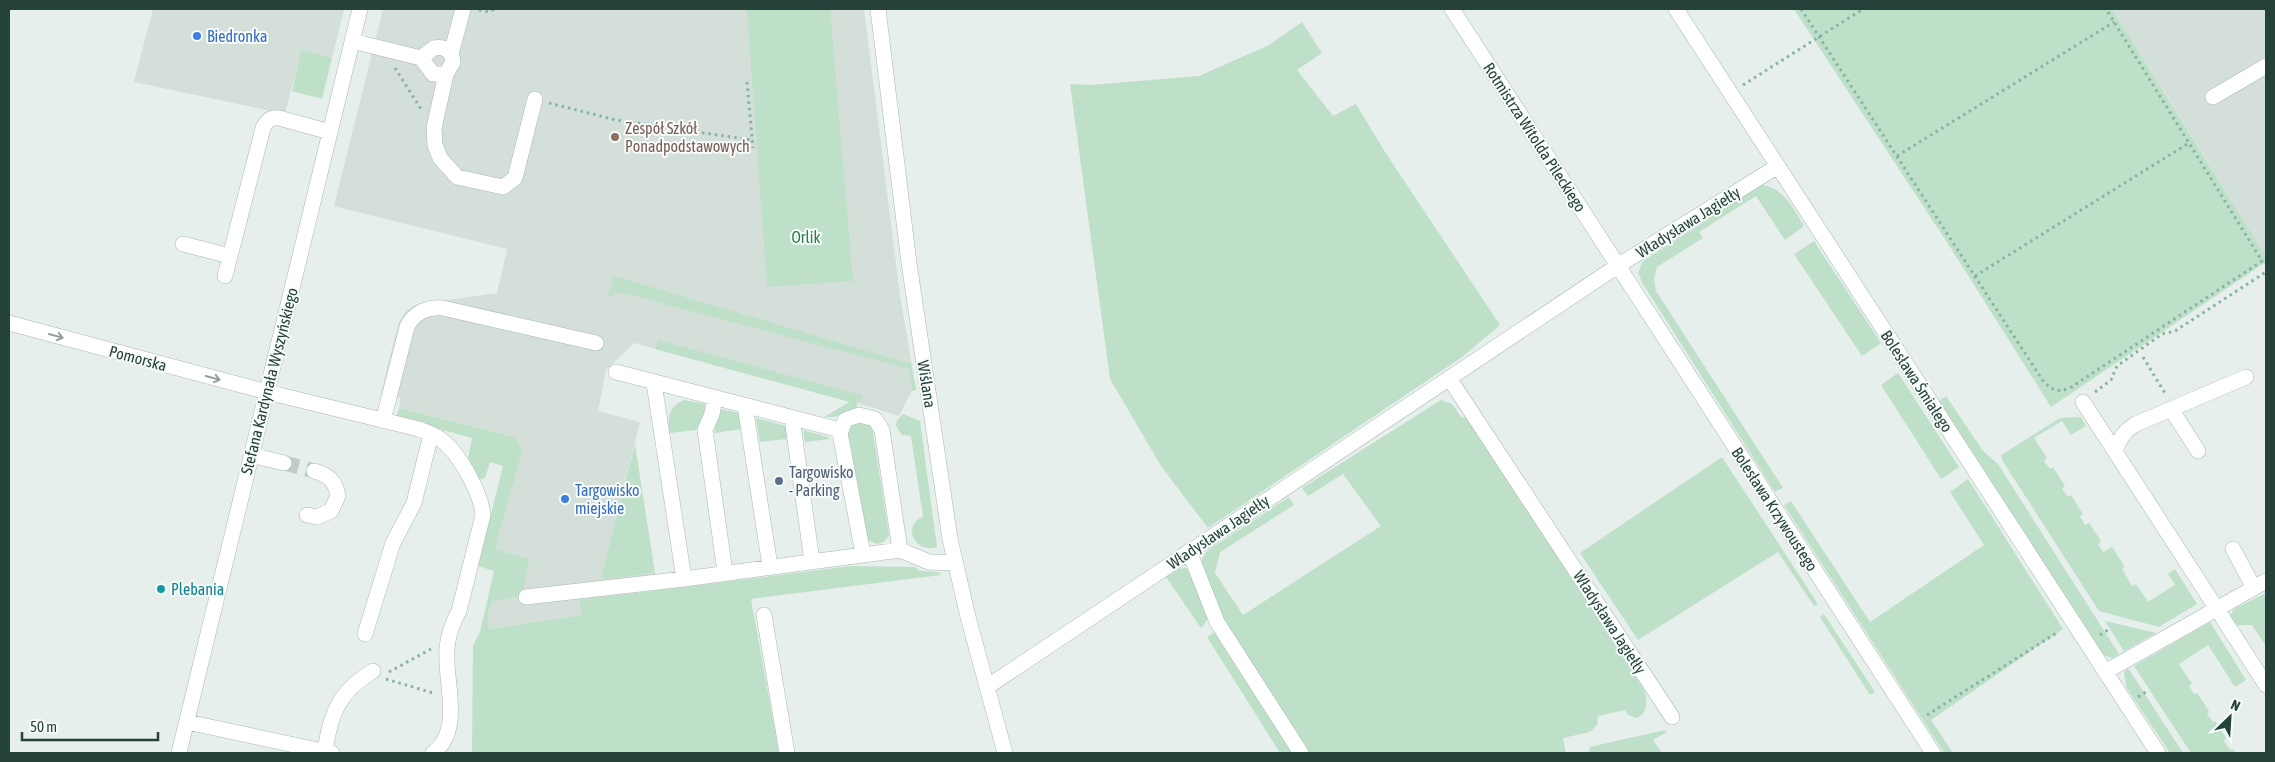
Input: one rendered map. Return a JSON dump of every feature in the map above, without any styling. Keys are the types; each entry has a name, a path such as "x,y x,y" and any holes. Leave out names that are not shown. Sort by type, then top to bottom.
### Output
{"street":[{"name":"Stefana Kardynała Wyszyńskiego","path":"179,753 360,9"},
{"path":"451,54 463,9"},
{"name":"Wiślana","path":"878,9 909,263 955,563 1006,753"},
{"name":"Rotmistrza Witolda Pileckiego","path":"1452,9 1618,265"},
{"name":"Bolesława Śmiałego","path":"1676,9 2158,753"},
{"path":"352,41 421,58 433,74 446,74"},
{"path":"421,58 438,47 448,50 451,54 453,62 446,74 434,128 435,145 440,158 457,177 503,186 515,178 535,100"},
{"path":"2213,97 2266,66"},
{"path":"225,276 263,128 267,121 272,118 279,118 330,132"},
{"name":"Władysława Jagiełły","path":"987,688 1618,265 1778,166"},
{"path":"183,244 230,256"},
{"name":"Bolesława Krzywoustego","path":"1618,265 1932,753"},
{"path":"383,421 407,326 416,315 428,309 443,308 596,342"},
{"name":"Pomorska","path":"9,323 431,434"},
{"path":"616,372 840,430"},
{"path":"2115,451 2120,438 2126,430 2172,408 2246,377"},
{"name":"Władysława Jagiełły","path":"1449,378 1672,716"},
{"path":"654,383 684,579"},
{"path":"716,399 705,430 724,572"},
{"path":"2083,402 2266,685"},
{"path":"745,406 770,566"},
{"path":"2172,408 2198,450"},
{"path":"863,554 840,440 840,430 845,420 859,415 875,419 882,427 900,550"},
{"path":"792,418 812,561"},
{"path":"365,634 393,543 414,503 431,434 440,438 455,454 482,504 483,515 459,611 453,622 446,648 450,716 447,736 440,748 433,753"},
{"path":"251,455 284,463"},
{"path":"307,515 324,516 331,511 338,496 333,482 328,477 314,471"},
{"path":"2105,672 2260,584 2233,549"},
{"path":"526,597 684,579 724,572 900,550 929,562 955,563"},
{"path":"1189,552 1217,622 1301,753"},
{"path":"764,615 787,753"},
{"path":"187,722 329,752 328,731 346,692 356,681 373,670"}],"path":[{"path":"476,9 490,12 494,9"},
{"path":"1801,9 2043,381 2051,389 2058,391 2070,388 2262,261 2106,9"},
{"path":"1731,92 1863,9"},
{"path":"1897,156 2114,22"},
{"path":"382,48 434,128"},
{"path":"747,82 753,148"},
{"path":"535,100 616,120 752,140"},
{"path":"1975,276 2189,143"},
{"path":"2083,402 2111,380 2117,366 2162,334 2175,331 2266,272"},
{"path":"2143,357 2172,408"},
{"path":"1921,720 2058,632"},
{"path":"448,640 381,676 449,698"}],"shaded area":[{"path":"153,9 344,9 332,58 301,51 285,114 134,82"},
{"name":"Zespół Szkół Ponadpodstawowych","path":"383,9 864,9 900,295 916,390 912,391 899,416 857,403 857,410 833,417 824,417 850,402 634,343 606,370 598,411 640,422 603,569 603,578 655,573 659,589 579,601 581,615 487,629 488,614 492,602 520,596 495,549 523,449 515,437 399,408 401,398 381,393 398,324 404,313 413,306 426,303 497,293 507,249 334,206"},
{"path":"2112,9 2266,9 2266,256 2188,130"}],"green space":[{"name":"Orlik","path":"747,9 830,9 853,281 767,287"},
{"path":"1794,9 2112,9 2266,256 2266,262 2051,407 1952,250"},
{"path":"1302,22 1322,53 1297,70 1333,116 1356,104 1385,152 1500,325 1462,357 1208,528 1161,466 1110,379 1070,84 1091,85 1199,76 1269,45"},
{"path":"301,50 332,58 322,99 292,91"},
{"path":"1762,185 1776,190 1782,195 1792,206 1804,226 1785,240 1756,196 1699,232 1703,238 1657,267 1654,279 1656,291 1783,488 1775,492 1643,284 1638,273 1643,261"},
{"path":"1814,241 1881,343 1862,356 1794,254"},
{"path":"614,276 911,364 916,390 912,391 909,369 623,293 616,293 607,298"},
{"path":"658,340 861,395 863,399 856,403 857,410 833,417 824,417 850,402 655,349"},
{"path":"1898,373 1959,467 1941,479 1881,385"},
{"path":"1946,396 1983,451 1998,464 2119,654 2112,658 2104,655 1939,401"},
{"path":"684,400 705,404 704,415 696,430 670,433 670,414 675,406"},
{"path":"1441,400 1452,404 1462,418 1466,416 1644,690 1646,698 1645,710 1637,718 1628,715 1625,710 1598,716 1597,725 1590,732 1563,738 1566,753 1309,753 1228,629 1204,574 1202,567 1203,557 1207,551 1289,497 1294,505 1220,552 1215,573 1243,615 1381,526 1343,474 1308,496 1302,488"},
{"path":"399,408 515,437 523,449 495,549 529,559 523,592 520,596 492,602 488,614 488,629 581,615 579,600 851,566 915,567 920,571 939,572 941,575 751,599 779,753 472,753 473,645 480,632 494,571 478,566 503,466 490,462 485,478 477,480 467,464 472,438 396,417"},
{"path":"721,409 739,413 741,429 715,433"},
{"path":"903,414 920,421 937,547 922,547 917,543 912,532 916,521 923,517 911,436 902,435 896,426 897,420"},
{"path":"2081,417 2086,426 2071,435 2062,421 2034,438 2047,458 2044,461 2050,469 2053,467 2065,486 2062,489 2068,497 2071,495 2083,514 2080,516 2085,525 2089,523 2101,541 2098,544 2103,552 2112,547 2125,567 2122,569 2132,586 2136,584 2148,602 2175,585 2168,574 2175,569 2197,604 2159,627 2099,611 2002,460 2001,455 2060,418"},
{"path":"756,418 786,426 787,439 760,442"},
{"path":"861,422 872,426 889,535 885,541 878,544 867,540 848,434 852,425"},
{"path":"803,430 828,437 830,439 805,442"},
{"path":"635,444 655,573 605,579 602,578 603,569"},
{"path":"1722,457 1818,604 1814,606 1778,552 1638,640 1580,553"},
{"path":"1968,479 2063,629 1931,720 1953,753 1944,753 1784,505 1791,501 1870,622 1984,545 1950,492"},
{"path":"1186,568 1199,590 1207,609 1207,620 1201,628 1166,577 1178,569"},
{"path":"2266,593 2266,646 2252,625 2234,625 2230,616 2234,609"},
{"path":"1824,614 1875,692 1870,695 1820,617"},
{"path":"2105,621 2156,633 2124,651"},
{"path":"2210,622 2246,680 2235,687 2208,645 2179,664 2192,684 2189,686 2194,694 2197,693 2209,711 2207,714 2213,722 2215,721 2226,738 2224,741 2230,750 2232,749 2236,753 2191,753 2134,666"},
{"path":"1214,633 1218,634 1294,753 1280,753 1207,637"},
{"path":"2128,668 2183,753 2170,753 2126,687 2124,672"},
{"path":"1665,730 1667,732 1653,740 1662,753 1589,753 1590,747"}],"tunnel":[{"path":"284,463 314,471"}],"place":[{"name":"Biedronka","path":"197,36"},
{"name":"Zespół Szkół Ponadpodstawowych","path":"615,137"},
{"name":"Targowisko - Parking","path":"779,481"},
{"name":"Targowisko miejskie","path":"565,499"},
{"name":"Plebania","path":"161,589"}]}
